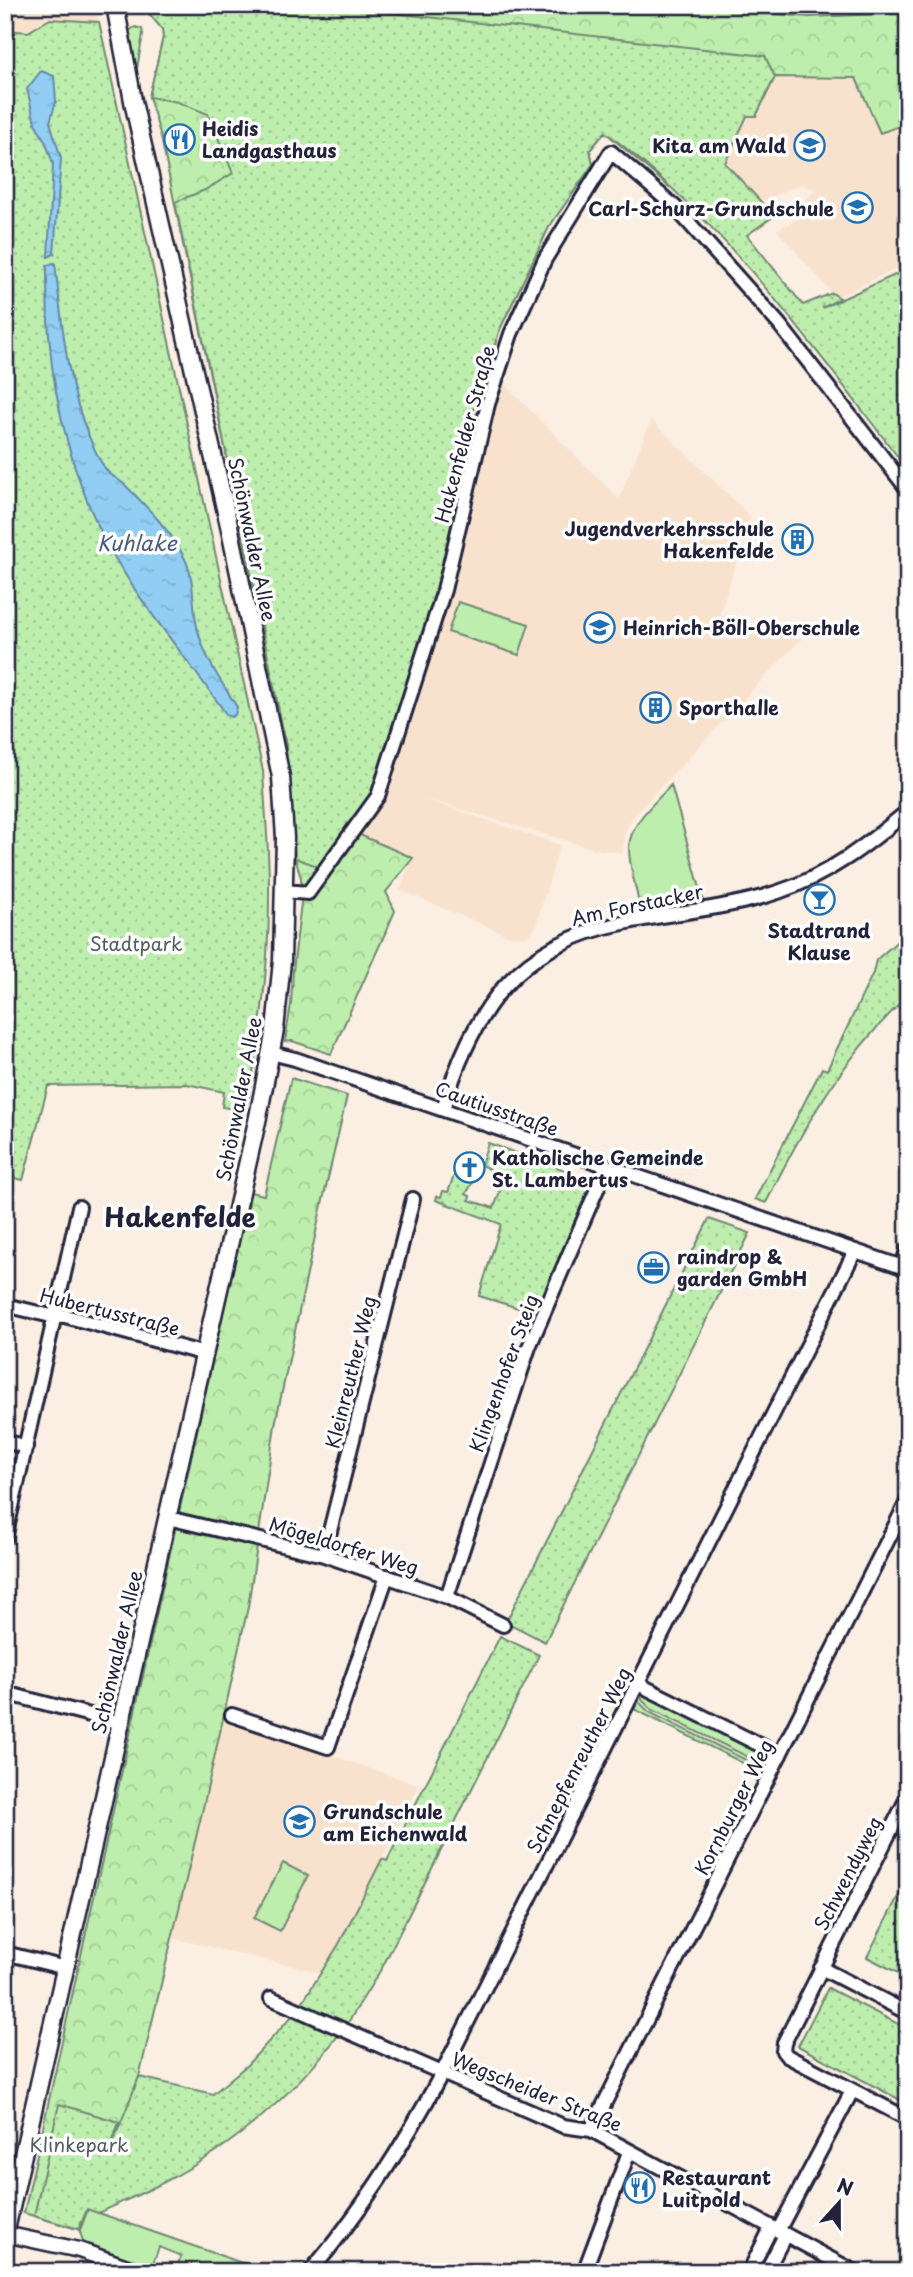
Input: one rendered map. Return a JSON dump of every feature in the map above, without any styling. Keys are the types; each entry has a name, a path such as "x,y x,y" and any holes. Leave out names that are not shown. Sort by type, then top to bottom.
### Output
{"main road":[{"name":"Schönwalder Allee","path":"5,2234 271,1053 282,961 285,838 281,777 134,106 115,5"}],"street":[{"name":"Hakenfelder Straße","path":"284,891 308,893 378,796 444,590 488,404 511,334 545,259 611,152 674,206 771,314 908,490"},
{"name":"Am Forstacker","path":"443,1109 471,1037 490,1004 524,967 554,946 582,933 621,923 736,903 779,892 811,879 855,854 908,811"},
{"name":"Cautiusstraße","path":"271,1053 443,1109 904,1268"},
{"name":"Klingenhofer Steig","path":"447,1597 529,1347 607,1166"},
{"name":"Kleinreuther Weg","path":"324,1555 413,1199"},
{"path":"5,1538 79,1206"},
{"path":"904,1268 908,1249"},
{"name":"Schnepfenreuther Weg","path":"310,2272 387,2170 443,2073 855,1251"},
{"name":"Hubertusstraße","path":"5,1305 65,1316 205,1354"},
{"path":"5,1441 26,1447"},
{"name":"Kornburger Weg","path":"591,2130 908,1500"},
{"name":"Mögeldorfer Weg","path":"167,1518 324,1555 447,1597 503,1625"},
{"path":"232,1715 328,1747 387,1576"},
{"path":"638,1684 780,1755"},
{"path":"5,1693 121,1723"},
{"name":"Schwendyweg","path":"852,2091 788,2056 783,2051 784,2043 908,1796"},
{"path":"5,1953 66,1968"},
{"path":"821,1968 908,2013"},
{"name":"Wegscheider Straße","path":"271,1998 563,2126 591,2130 855,2272"},
{"path":"749,2272 778,2231 852,2091 908,2119"},
{"path":"584,2272 629,2152"},
{"path":"766,2272 778,2231"},
{"path":"5,2234 79,2250 141,2272"}],"shaded area":[{"path":"5,5 96,5 99,22 50,19 28,32 5,30"},
{"path":"775,77 856,78 880,133 908,123 908,263 839,296 832,293 777,230 808,214 803,202 816,190 801,184 760,202 725,164 747,115 756,116"},
{"name":"Heinrich-Böll-Oberschule","path":"500,380 619,499 651,420 750,516 720,615 801,639 635,814 625,832 622,853 595,849 421,798 560,845 535,928 526,936 512,937 400,890 412,858 359,835 378,809 388,788 459,561"},
{"name":"Grundschule am Eichenwald","path":"223,1719 419,1785 322,1973 172,1938"}],"green space":[{"path":"142,5 680,5 809,17 908,13 908,123 880,133 856,78 775,77 756,116 747,116 669,187 605,132 590,150 593,164 549,227 500,329 472,413 478,416 369,803 378,809 360,835 413,858 386,892 395,911 331,1054 292,1041 285,1042 302,894 295,858 286,745 161,137 149,97 163,38 162,29"},
{"path":"142,5 324,5 765,56 775,77 756,116 747,116 725,163 774,216 747,235 803,305 832,293 840,298 822,308 908,269 908,470 804,334 730,247 649,167 605,132 590,150 593,164 549,227 500,329 472,413 478,416 439,589 374,794 320,867 295,858 286,745 175,202 205,190 233,173 208,114 178,102 149,97 163,37 162,29"},
{"name":"Stadtpark","path":"50,19 99,22 263,771 269,916 263,1000 246,1111 222,1107 224,1092 187,1084 48,1086 23,1180 5,1176 5,30 28,32"},
{"path":"135,27 142,29 143,34 136,74 127,32"},
{"path":"458,602 529,624 519,655 448,632"},
{"path":"671,785 703,899 650,908 638,899 630,861 630,840 638,822"},
{"path":"908,932 908,996 864,1042 827,1093 766,1203 755,1199 822,1068 827,1070 873,973 876,960"},
{"name":"Klinkepark","path":"291,1078 347,1096 275,1425 248,1607 203,1808 139,2077 80,2230 24,2213 250,1192 264,1195"},
{"path":"488,1143 596,1181 538,1314 479,1296 501,1224 436,1200 437,1196 441,1197 443,1191 448,1192 455,1173 474,1180 466,1194 470,1196 469,1200 494,1208 500,1191 494,1188 499,1174 481,1165"},
{"path":"709,1219 750,1233 545,1642 508,1623 508,1618"},
{"path":"500,1636 539,1655 383,1966 346,2026 300,2006 339,1944 382,1859 387,1861"},
{"path":"648,1695 768,1753 771,1763 758,1762 651,1709 641,1696"},
{"path":"638,1701 649,1712 756,1765 766,1767 763,1773 634,1709"},
{"path":"283,1863 308,1876 280,1931 254,1918"},
{"path":"908,1877 908,1978 867,1957"},
{"path":"828,1988 908,2029 908,2104 798,2046"},
{"name":"Klinkepark","path":"295,2013 341,2032 304,2076 239,2135 216,2152 149,2190 98,2213 87,2209 79,2229 34,2216 59,2104 119,2122 108,2155 139,2077 213,2094 247,2065"},
{"path":"87,2209 268,2272 175,2272 181,2256 159,2247 151,2269 85,2247 79,2229"}],"water":[{"path":"41,71 54,76 56,101 50,122 61,158 54,254 48,257 53,164 35,123 27,89"},
{"name":"Kuhlake","path":"55,263 70,375 90,439 105,468 158,520 185,559 200,638 214,669 237,707 235,715 231,717 226,714 141,598 115,558 89,506 70,450 56,392 48,318 47,265"}],"place":[{"name":"Heidis Landgasthaus","path":"179,139"},
{"name":"Kita am Wald","path":"809,145"},
{"name":"Carl-Schurz-Grundschule","path":"857,208"},
{"name":"Jugendverkehrsschule Hakenfelde","path":"797,539"},
{"name":"Heinrich-Böll-Oberschule","path":"600,627"},
{"name":"Sporthalle","path":"656,707"},
{"name":"Stadtrand Klause","path":"819,899"},
{"name":"Katholische Gemeinde St. Lambertus","path":"469,1168"},
{"name":"raindrop & garden GmbH","path":"654,1267"},
{"name":"Grundschule am Eichenwald","path":"300,1822"},
{"name":"Restaurant Luitpold","path":"639,2188"}],"district":[{"name":"Hakenfelde","path":"180,1216"}]}
